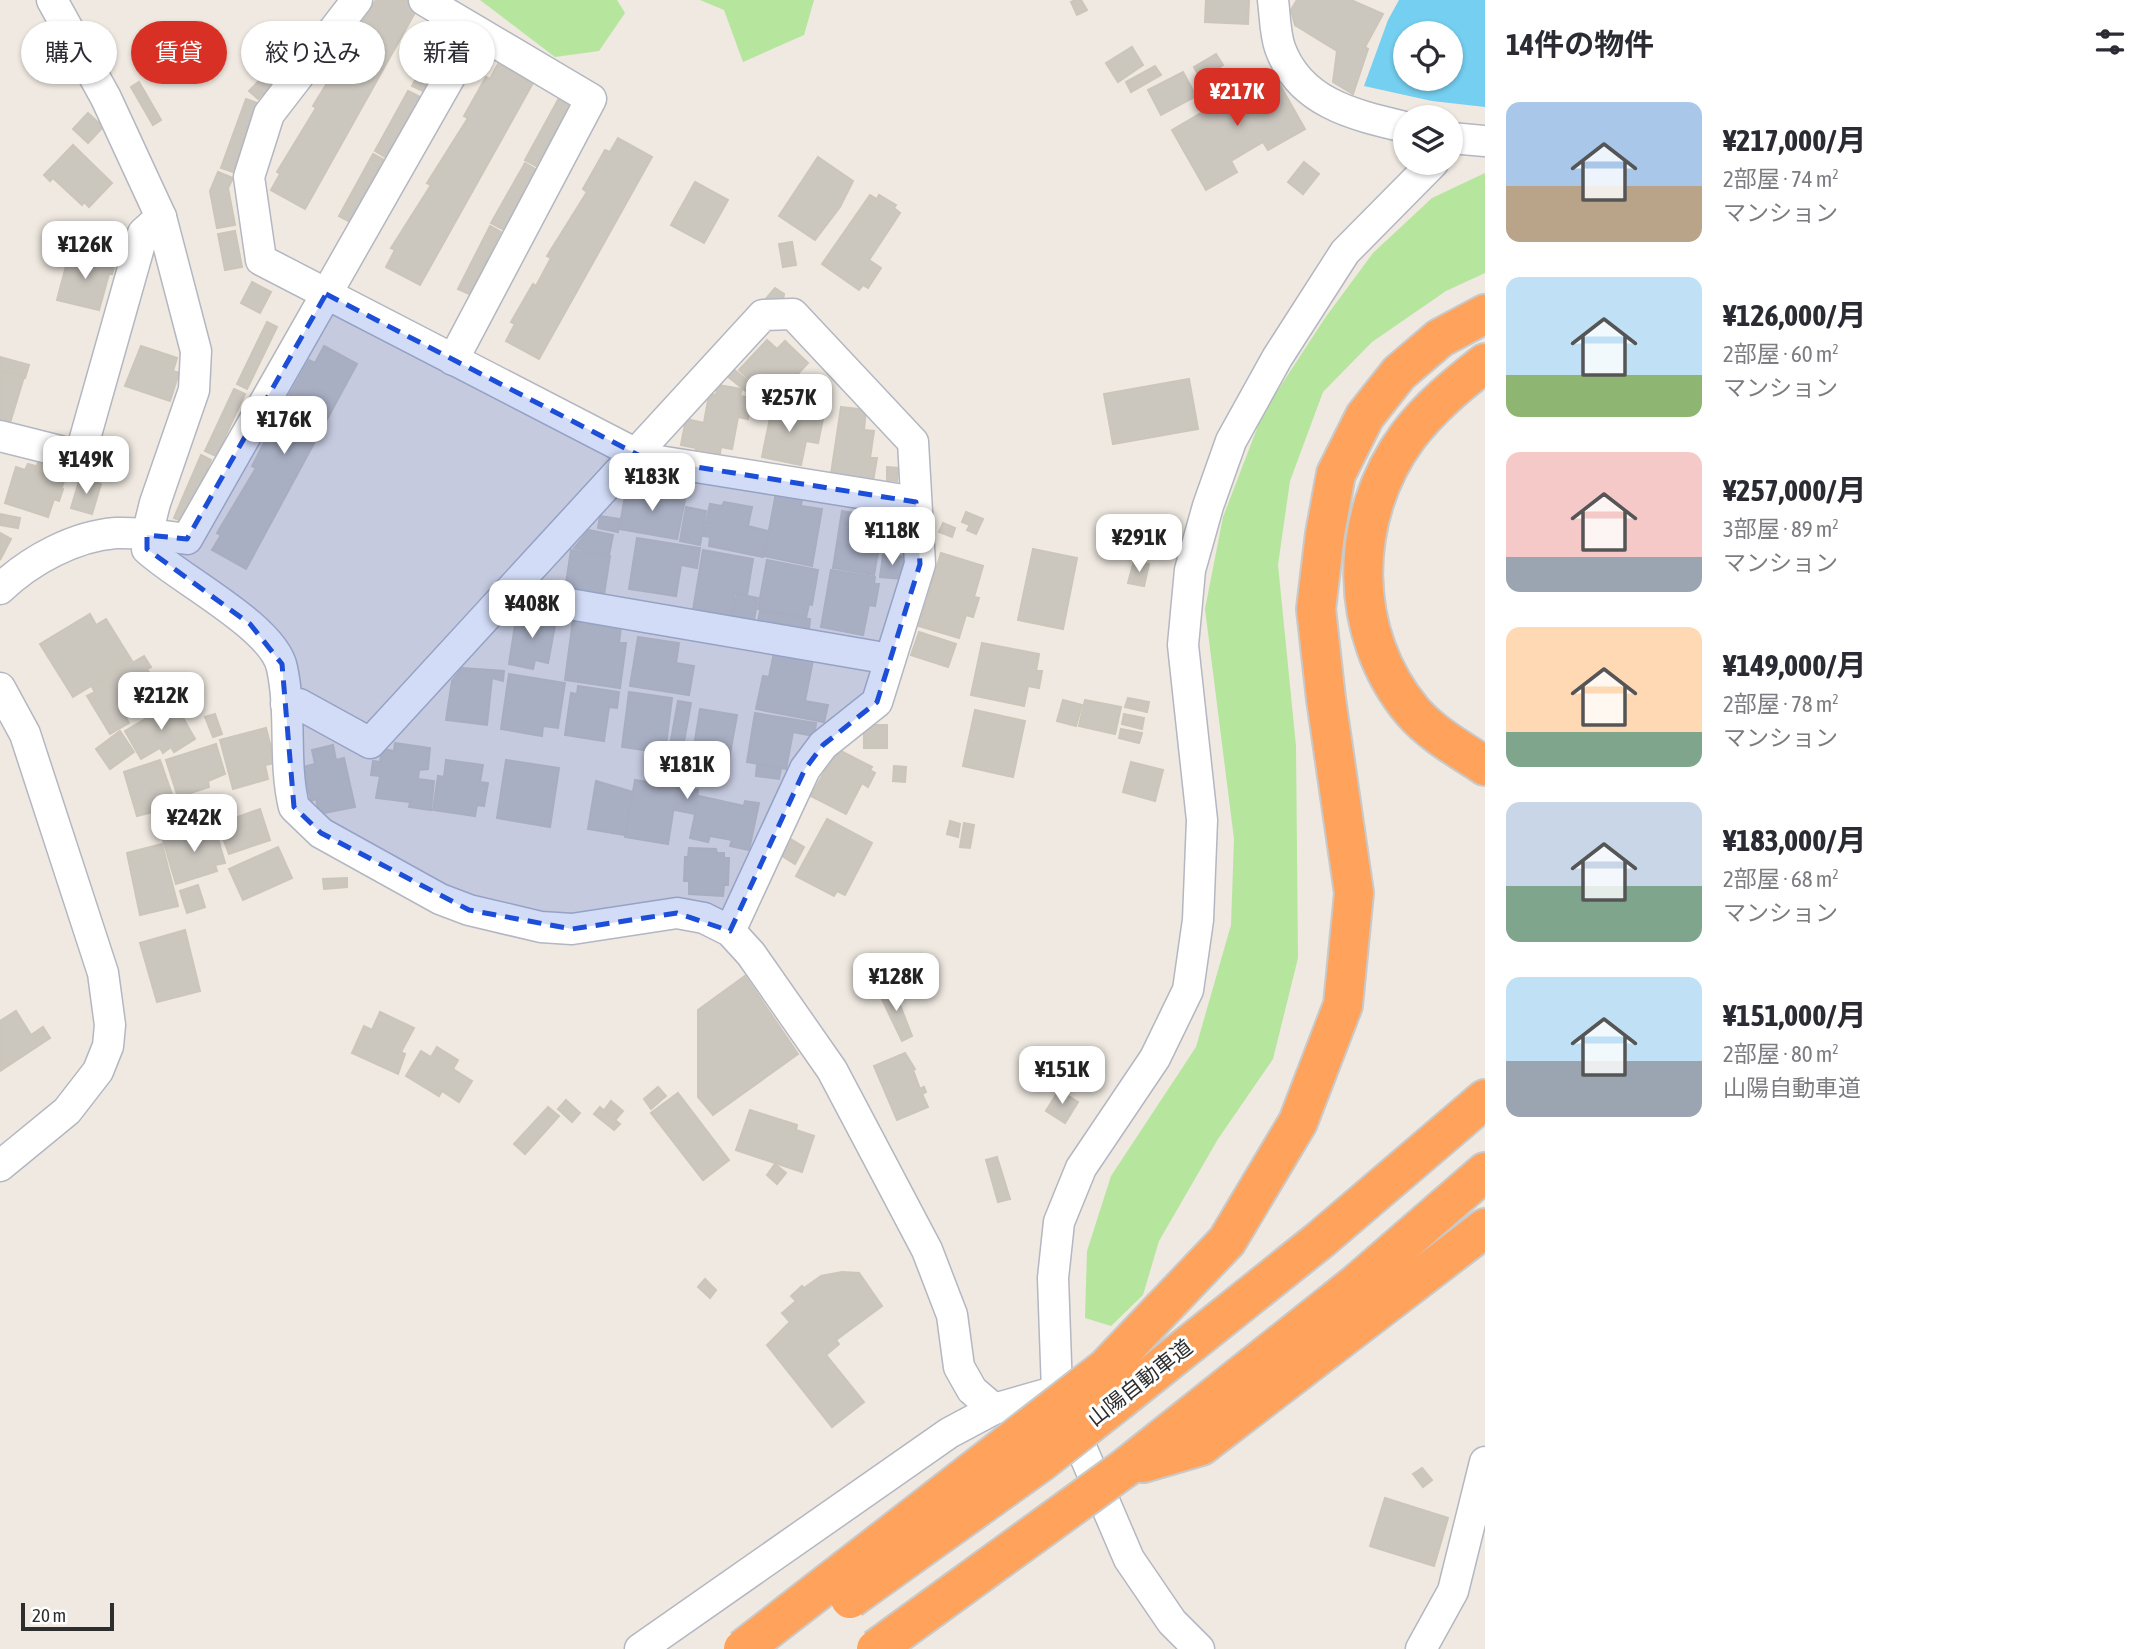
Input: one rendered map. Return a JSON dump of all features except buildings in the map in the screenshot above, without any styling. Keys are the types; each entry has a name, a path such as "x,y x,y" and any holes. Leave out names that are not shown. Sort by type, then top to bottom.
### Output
{"highway":[{"path":"743,1649 1113,1384 1227,1241 1298,1122 1343,1005 1354,892 1316,609 1336,474 1366,416 1399,373 1440,338 1485,314"},
{"path":"1485,363 1443,396 1408,436 1384,475 1368,522 1363,573 1367,625 1384,671 1414,713 1485,766"},
{"name":"山陽自動車道","path":"780,1649 1041,1462 1113,1384 1320,1240 1485,1099"},
{"path":"876,1649 1125,1468 1356,1284 1485,1172"},
{"path":"1125,1468 1200,1446 1485,1228"}],"street":[{"path":"51,0 106,98 161,217 196,351 194,390 147,535 147,549 167,567 250,624 269,643 282,664 290,792 294,807 321,833 440,899 469,910 541,927 572,929 677,914 704,918 730,931 751,954 832,1070 927,1250 952,1315 959,1367 972,1390 994,1409"},
{"path":"357,0 269,114 249,177 261,260 646,460 916,502"},
{"path":"424,0 459,21"},
{"path":"1273,0 1280,47 1302,86 1333,107 1393,124"},
{"path":"453,360 591,99 495,42"},
{"path":"0,589 38,560 80,540 116,533 187,539 446,84"},
{"path":"1463,139 1485,141"},
{"path":"1199,1649 1172,1622 1129,1559 1057,1391 1053,1278 1059,1222 1081,1168 1155,1058 1188,990 1198,920 1202,820 1183,645 1190,570 1208,506 1231,441 1277,358 1338,264 1422,175"},
{"path":"0,436 80,456 143,233 161,217"},
{"path":"286,704 299,704 370,743 763,315 793,314 913,442 920,564 877,702 822,745 805,769 730,931"},
{"path":"513,588 517,595 890,659"},
{"path":"0,688 25,734 103,973 110,1025 108,1046 98,1071 75,1101 0,1166"},
{"path":"640,1649 949,1433 994,1409 1057,1391"},
{"path":"1421,1649 1453,1591 1485,1462"}],"highlighted area":[{"path":"326,294 646,459 916,502 920,564 877,702 823,745 805,769 730,931 677,913 572,929 469,910 321,833 294,807 290,792 282,664 250,624 147,549 147,535 187,539"}],"green space":[{"path":"480,0 617,0 625,13 599,51 555,57"},
{"path":"700,0 814,0 804,35 743,62 724,10"},
{"path":"1485,173 1485,273 1446,291 1372,342 1323,392 1290,481 1278,565 1296,746 1298,958 1273,1059 1218,1139 1159,1241 1143,1295 1111,1326 1085,1318 1087,1251 1111,1176 1196,1047 1231,925 1234,839 1205,609 1223,517 1263,413 1325,318 1373,253 1432,198"}],"water":[{"path":"1399,0 1485,0 1485,107 1432,101 1364,86 1388,20"}]}
